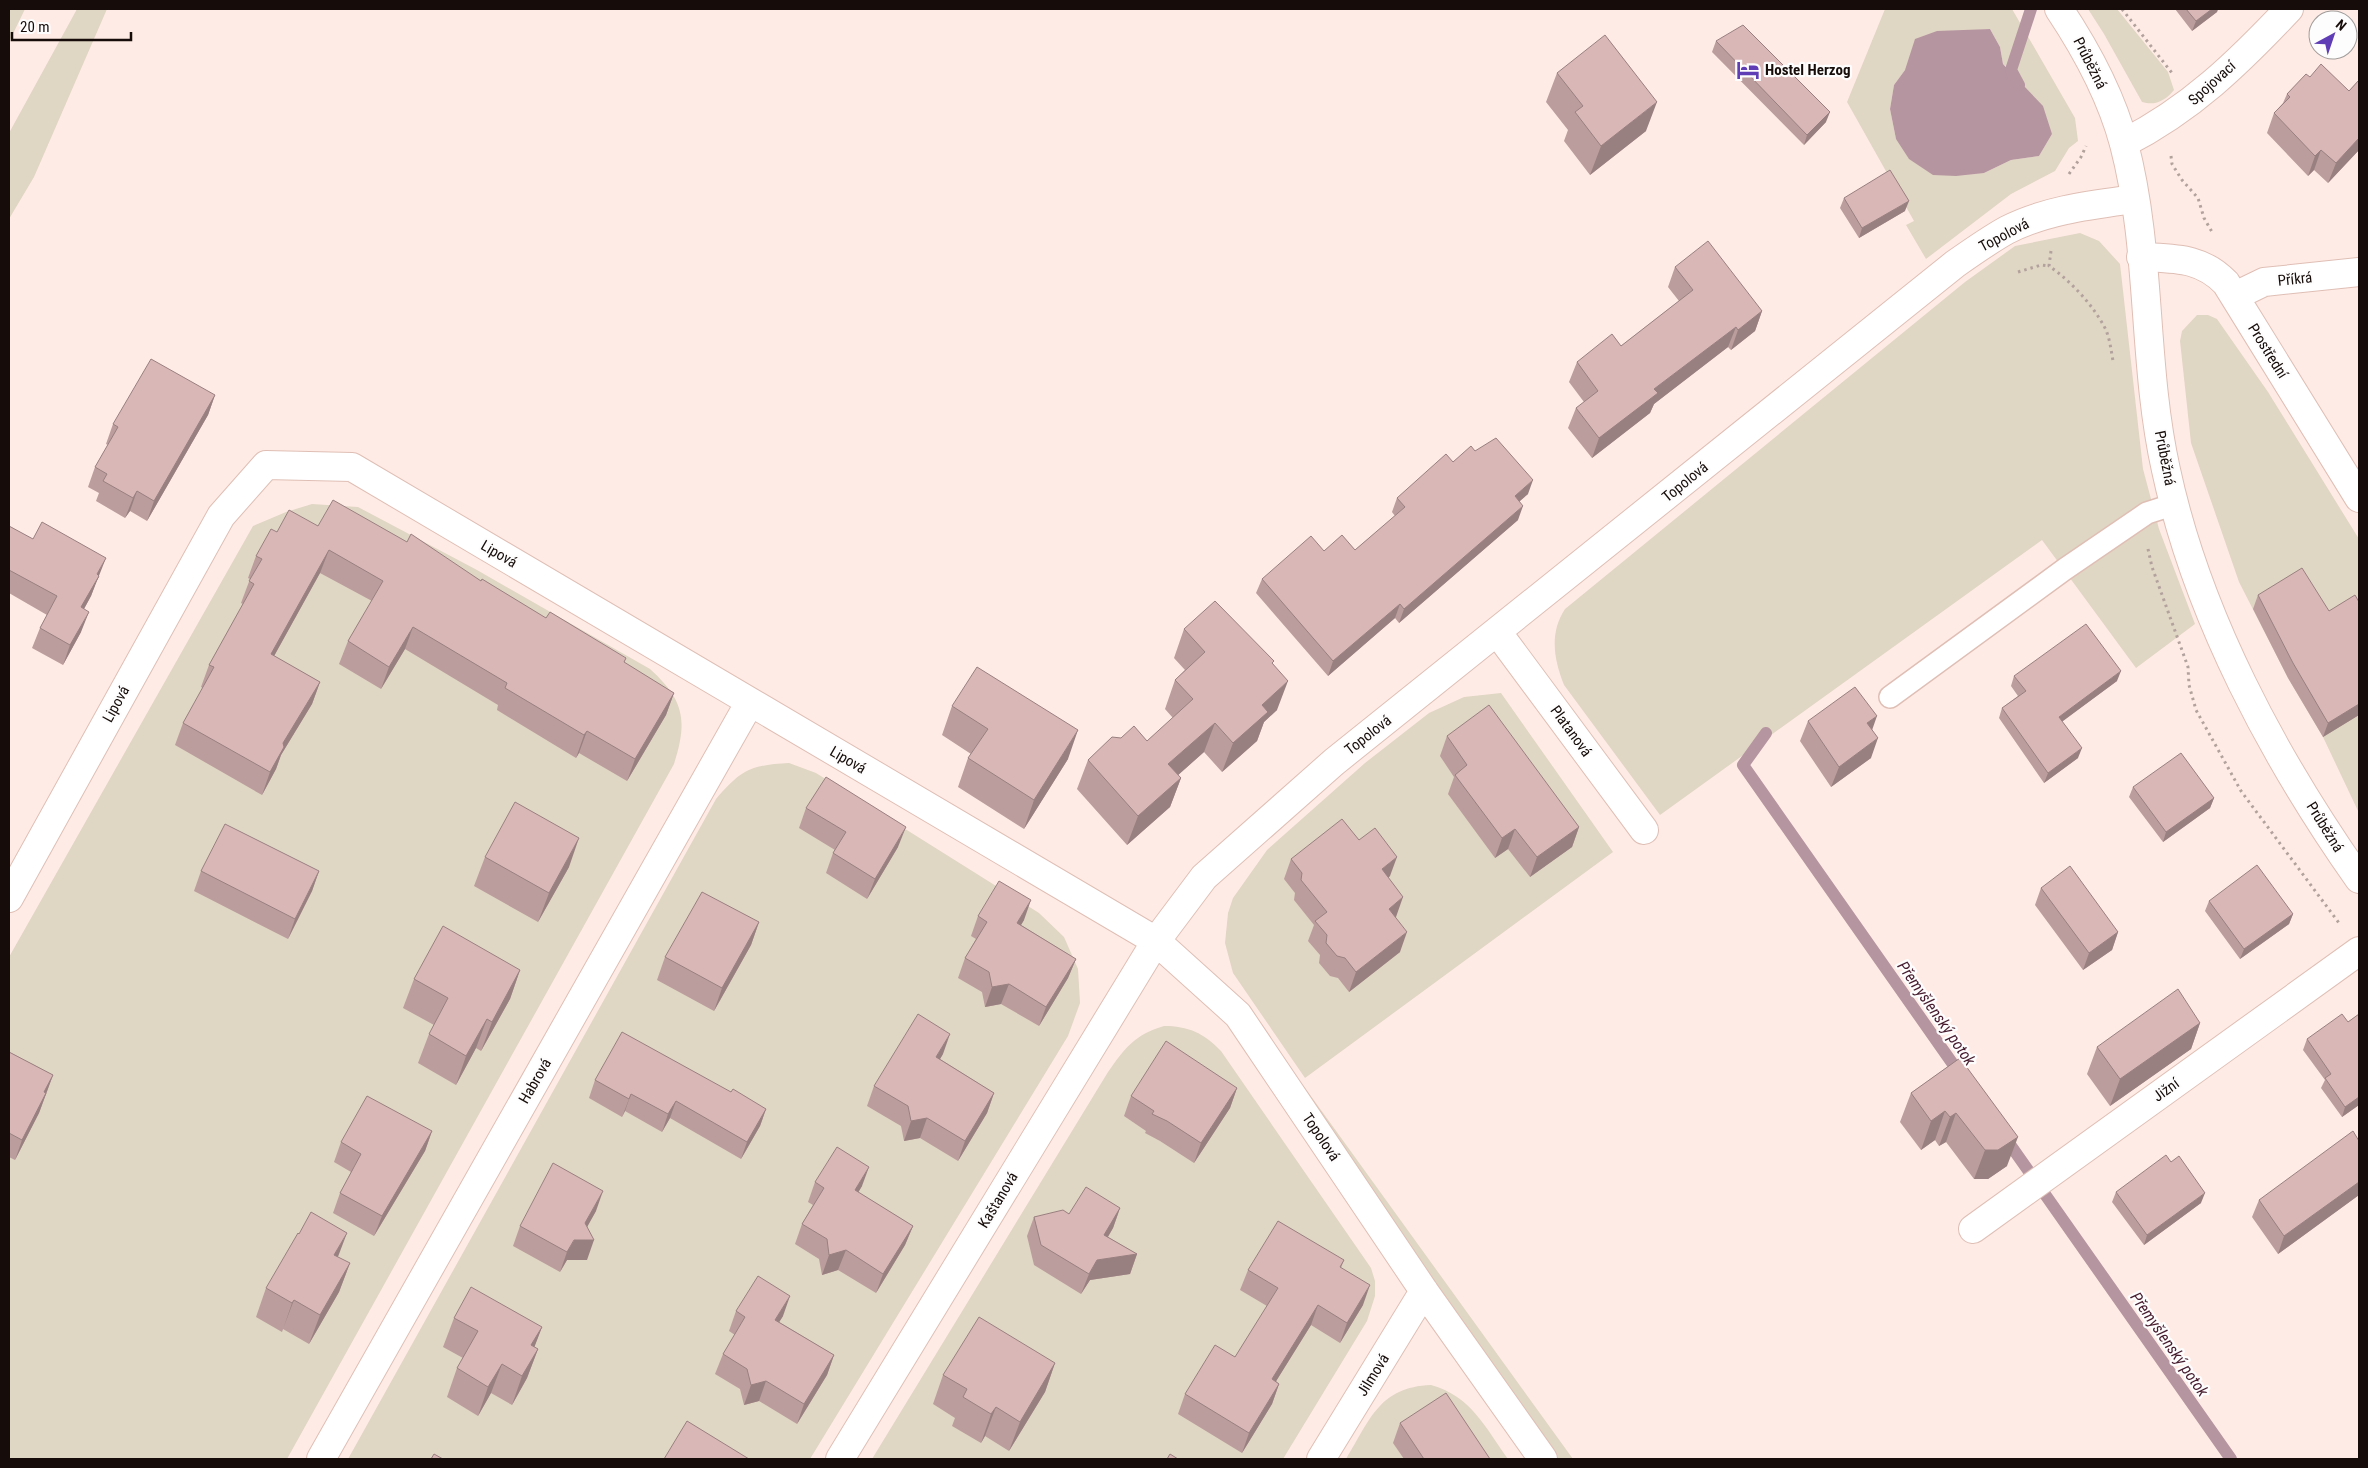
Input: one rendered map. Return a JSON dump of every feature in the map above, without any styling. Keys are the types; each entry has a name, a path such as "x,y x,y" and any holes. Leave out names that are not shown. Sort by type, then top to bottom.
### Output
{"street":[{"name":"Průběžná","path":"2059,9 2082,44 2100,78 2124,143 2142,256 2159,432 2175,504 2196,573 2227,650 2252,701 2299,786 2359,879"},
{"name":"Spojovací","path":"2124,143 2158,125 2192,102 2264,36 2289,9"},
{"name":"Topolová","path":"1543,1459 1424,1291 1238,1015 1156,941 1204,877 1334,762 1498,633 1955,264 2008,229 2043,216 2096,204 2134,199"},
{"name":"Prostřední","path":"2142,256 2190,261 2208,267 2226,283 2359,498"},
{"name":"Příkrá","path":"2235,296 2264,282 2359,272"},
{"name":"Lipová","path":"9,898 221,516 266,465 352,467 1156,941"},
{"name":"Platanová","path":"1498,633 1644,830"},
{"name":"Habrová","path":"321,1459 750,702"},
{"name":"Kaštanová","path":"840,1459 1156,941"},
{"name":"Jižní","path":"1973,1229 2359,951"},
{"name":"Jilmová","path":"1321,1459 1424,1291"}],"lane":[{"path":"1890,697 2065,569 2147,513 2175,504"}],"path":[{"path":"2122,9 2172,74"},
{"path":"2067,175 2081,157 2087,140"},
{"path":"2171,149 2172,164 2182,180 2198,198 2204,218 2217,239"},
{"path":"2043,216 2052,250 2049,266"},
{"path":"2018,272 2041,265 2049,266 2061,275 2098,318 2110,344 2115,368"}],"shaded area":[{"path":"9,9 25,9 9,42"},
{"path":"77,9 107,9 34,177 9,219 9,133"},
{"path":"1885,9 2012,9 2075,118 2078,141 2069,148 2055,171 2011,194 1926,259 1906,225 1914,221 1847,102","holes":["1990,29 2000,47 2003,64 2011,70 2052,134 2039,156 2011,160 1984,173 1896,139 1890,109 1894,85 1905,70 1965,31"]},
{"path":"2088,9 2117,9 2168,72 2174,90 2171,94 2155,103 2142,102"},
{"path":"1990,29 2000,47 2003,64 2043,106 2052,134 2039,156 2011,160 1984,173 1956,176 1933,175 1909,159 1896,139 1890,109 1894,85 1905,70 1915,39 1937,31"},
{"path":"2080,233 2099,241 2120,264 2143,469 2159,529 2195,624 2136,668 2042,540 1660,815 1564,685 1556,656 1555,637 1560,618 1565,609 1965,282 2015,246"},
{"path":"2197,315 2208,315 2217,319 2268,392 2359,539 2359,813 2323,737 2288,678 2239,582 2191,443 2180,341 2182,331"},
{"path":"312,504 358,507 477,570 650,669 670,691 680,712 682,723 681,735 674,764 287,1459 9,1459 9,957 253,526 286,512"},
{"path":"1501,693 1613,852 1305,1078 1233,973 1225,943 1228,913 1233,898 1267,850 1365,763 1429,713 1464,697"},
{"path":"789,763 816,773 1039,913 1064,937 1078,969 1080,1003 1068,1036 810,1459 348,1459 716,799 732,781 747,771 765,765"},
{"path":"1164,1026 1181,1027 1202,1035 1221,1051 1371,1268 1375,1281 1375,1296 1367,1321 1283,1459 872,1459 1108,1072 1131,1043 1145,1034"},
{"path":"1300,1081 1573,1459 1553,1459 1295,1085"},
{"path":"1431,1385 1445,1390 1467,1405 1484,1424 1508,1459 1346,1459 1370,1419 1388,1399 1399,1392 1413,1387"}],"building":[{"path":"2186,9 2212,9 2196,21"},
{"path":"1743,25 1830,112 1807,135 1716,41"},
{"path":"1605,35 1657,102 1601,146 1575,112 1583,106 1557,73"},
{"path":"2321,64 2349,91 2359,80 2359,138 2336,163 2321,150 2315,156 2274,113 2290,97 2287,94 2306,74 2310,77"},
{"path":"1890,170 1909,201 1862,228 1844,198"},
{"path":"1708,241 1762,311 1738,330 1736,327 1654,389 1658,393 1599,438 1576,408 1598,391 1577,362 1612,334 1621,346 1693,290 1675,267"},
{"path":"151,359 215,395 154,501 137,491 133,498 103,481 107,474 95,467 118,427 113,424"},
{"path":"1496,438 1533,480 1515,496 1523,506 1404,609 1400,604 1333,661 1262,579 1311,536 1324,551 1342,535 1355,550 1405,507 1397,498 1446,454 1453,462 1471,446 1475,451"},
{"path":"333,500 407,542 411,534 481,581 482,579 546,618 550,612 626,658 624,662 674,693 635,759 587,731 584,735 505,688 507,683 413,627 389,667 348,641 383,581 329,550 271,654 320,682 283,743 284,747 270,772 183,723 214,667 209,665 254,584 249,581 262,559 256,556 271,529 277,532 289,510 318,526"},
{"path":"42,522 106,558 97,574 99,576 81,607 89,612 70,645 40,628 57,596 9,570 9,526 33,539"},
{"path":"2302,568 2329,611 2355,595 2359,602 2359,704 2328,723 2293,663 2258,595"},
{"path":"1215,601 1274,661 1272,663 1288,681 1262,705 1268,712 1233,743 1215,723 1168,764 1181,778 1138,816 1088,760 1112,737 1121,738 1134,726 1147,741 1193,699 1175,680 1205,652 1184,629"},
{"path":"2086,624 2121,671 2059,717 2082,748 2048,773 2002,708 2026,691 2014,676"},
{"path":"977,667 1078,730 1034,800 968,758 988,729 952,706"},
{"path":"1855,687 1877,716 1867,723 1878,738 1839,767 1808,721"},
{"path":"1489,705 1579,827 1537,857 1515,829 1502,838 1455,775 1467,765 1447,736"},
{"path":"2181,753 2214,798 2166,832 2133,787"},
{"path":"826,777 906,827 875,879 833,853 846,832 806,808"},
{"path":"515,802 579,838 549,893 485,857"},
{"path":"1342,819 1359,840 1375,828 1397,857 1382,869 1403,897 1389,909 1407,932 1356,972 1345,958 1337,956 1326,943 1327,935 1315,921 1327,912 1301,880 1302,873 1291,859"},
{"path":"225,824 319,871 295,919 201,871"},
{"path":"2257,865 2293,914 2244,949 2209,901"},
{"path":"2070,866 2118,932 2089,953 2041,888"},
{"path":"999,881 1031,900 1017,923 1076,959 1046,1007 1009,984 992,987 989,972 965,958 987,922 978,916"},
{"path":"702,892 759,922 722,988 665,957"},
{"path":"443,926 520,970 492,1022 487,1019 466,1056 429,1034 448,998 414,979"},
{"path":"2178,989 2200,1023 2120,1079 2097,1047"},
{"path":"918,1014 950,1034 936,1057 994,1093 965,1141 927,1118 911,1121 908,1106 874,1086"},
{"path":"2342,1014 2348,1022 2359,1014 2359,1097 2345,1107 2325,1078 2331,1074 2307,1039"},
{"path":"622,1032 731,1092 733,1089 766,1109 747,1142 676,1101 668,1114 631,1094 629,1099 595,1080"},
{"path":"1166,1041 1237,1088 1201,1143 1167,1121 1152,1114 1154,1111 1131,1096"},
{"path":"9,1052 53,1075 22,1140 9,1133"},
{"path":"1960,1058 2018,1137 1998,1150 1985,1150 1956,1113 1950,1117 1945,1111 1931,1121 1911,1093"},
{"path":"367,1096 432,1131 382,1216 340,1193 361,1154 341,1142"},
{"path":"2353,1131 2359,1141 2359,1182 2284,1236 2259,1200"},
{"path":"837,1147 869,1167 855,1190 913,1226 883,1274 846,1250 829,1255 827,1239 802,1224 824,1188 815,1182"},
{"path":"2166,1155 2171,1162 2179,1156 2205,1193 2147,1235 2116,1192"},
{"path":"553,1163 603,1191 585,1223 594,1240 574,1240 567,1252 520,1226"},
{"path":"1086,1187 1120,1208 1104,1235 1137,1254 1097,1260 1089,1274 1041,1245 1034,1217 1063,1210 1069,1214"},
{"path":"311,1212 347,1233 334,1255 350,1263 320,1315 294,1300 292,1303 266,1288"},
{"path":"1278,1221 1344,1260 1340,1267 1370,1285 1347,1323 1318,1305 1272,1379 1279,1384 1249,1433 1185,1394 1215,1345 1235,1357 1278,1288 1248,1270"},
{"path":"758,1276 790,1296 775,1320 834,1355 804,1404 766,1381 751,1385 747,1369 723,1354 745,1317 736,1311"},
{"path":"471,1287 542,1327 531,1345 538,1349 522,1376 502,1364 488,1387 457,1368 478,1331 454,1318"},
{"path":"979,1317 1055,1363 1020,1422 996,1407 991,1414 963,1397 967,1389 943,1375"},
{"path":"1446,1393 1490,1459 1424,1459 1400,1423"},
{"path":"687,1421 749,1459 664,1459"},
{"path":"434,1454 443,1459 431,1459"},
{"path":"1170,1454 1178,1459 1167,1459"}],"waterway":[{"name":"Přemyšlenský potok","path":"2019,85 2011,70 2031,9"},
{"name":"Přemyšlenský potok","path":"1766,733 1743,765 1962,1077"},
{"name":"Přemyšlenský potok","path":"2004,1136 2231,1459"}],"place":[{"name":"Hostel Herzog","path":"1748,70"}]}
